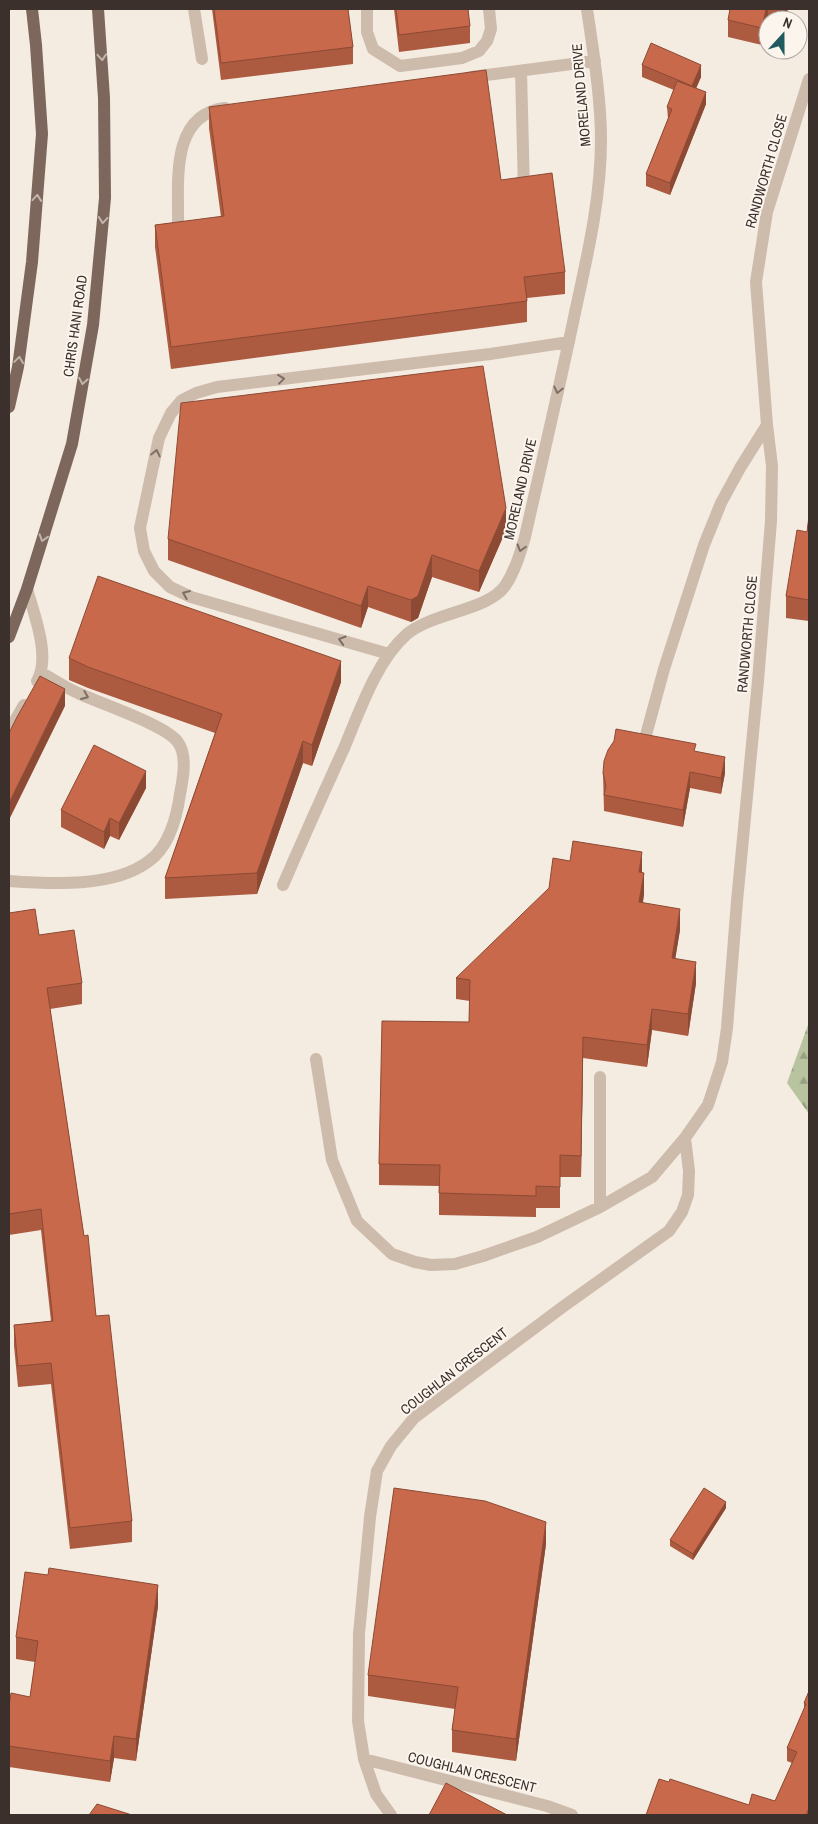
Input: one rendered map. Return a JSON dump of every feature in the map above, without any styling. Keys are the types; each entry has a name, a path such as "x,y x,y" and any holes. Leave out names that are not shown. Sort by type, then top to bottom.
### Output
{"main road":[{"path":"9,407 18,367 32,262 42,134 32,9"},
{"name":"CHRIS HANI ROAD","path":"9,637 27,589 72,444 92,325 105,198 104,98 98,9"}],"lane":[{"path":"194,9 202,59"},
{"path":"367,9 367,32 373,48 386,59 400,66 462,58 479,51 487,40 491,29 489,9"},
{"name":"MORELAND DRIVE","path":"283,885 368,693 389,654 408,634 431,619 490,600 504,587 517,564 525,537 569,342 590,246 599,190 601,139 595,61 587,9"},
{"path":"462,78 595,61"},
{"path":"521,70 524,191"},
{"name":"RANDWORTH CLOSE","path":"316,1059 332,1160 357,1221 392,1254 431,1265 455,1264 537,1237 600,1207 652,1177 685,1138 708,1105 722,1062 727,1028 771,521 772,466 766,424 756,282 767,212 809,79"},
{"path":"178,225 180,156 184,139 192,125 199,118 216,109 236,107"},
{"path":"389,654 191,597 170,587 154,571 144,551 140,528 159,438 171,413 182,400 196,393 217,387 490,354 569,342"},
{"path":"646,735 664,669 704,545 721,503 766,424"},
{"path":"9,731 42,673 42,646 27,589"},
{"path":"9,881 36,883 94,881 127,874 150,861 167,840 177,813 183,770 182,754 178,742 161,729 77,693 42,673"},
{"path":"600,1077 600,1207"},
{"name":"COUGHLAN CRESCENT","path":"391,1815 376,1794 364,1759 358,1721 359,1634 370,1517 377,1470 391,1446 414,1418 564,1306 669,1231 682,1212 688,1195 690,1171 685,1138"},
{"name":"COUGHLAN CRESCENT","path":"364,1759 547,1806 572,1815"}],"green space":[{"path":"809,1022 809,1114 787,1083"}],"building":[{"path":"214,9 348,9 353,47 221,63"},
{"path":"396,9 468,9 470,26 399,35"},
{"path":"730,9 766,9 758,10 758,27 728,20"},
{"path":"651,43 701,65 692,86 642,65"},
{"path":"486,70 501,180 552,173 565,272 524,277 527,301 171,347 155,225 224,216 209,107"},
{"path":"677,81 706,92 670,183 646,174 672,109 667,107"},
{"path":"483,366 506,508 479,571 432,555 418,596 411,600 368,586 361,606 168,539 181,403"},
{"path":"809,516 809,600 786,596 797,530 807,532"},
{"path":"98,576 341,661 312,745 303,741 257,873 165,878 222,714 88,667 69,658"},
{"path":"40,676 65,689 9,803 9,733"},
{"path":"616,729 696,744 694,751 725,757 721,778 690,772 683,810 604,795 606,786 603,773 604,761 614,741"},
{"path":"94,745 146,771 119,823 110,818 104,832 61,810"},
{"path":"573,841 642,852 639,872 644,873 639,902 680,909 672,958 696,962 688,1014 652,1009 647,1045 583,1037 581,1156 560,1155 560,1187 536,1186 536,1196 439,1193 440,1165 379,1164 382,1021 469,1022 470,980 456,978 549,888 553,858 570,861"},
{"path":"35,909 39,935 74,930 82,983 47,988 84,1236 88,1235 96,1316 109,1315 132,1521 70,1528 51,1363 18,1366 14,1325 53,1321 41,1209 9,1214 9,913"},
{"path":"394,1488 485,1501 546,1522 516,1739 452,1730 458,1687 368,1675"},
{"path":"704,1488 726,1502 693,1554 670,1540"},
{"path":"49,1568 158,1585 136,1739 114,1736 110,1761 9,1746 9,1706 11,1693 30,1697 38,1641 16,1637 25,1572 48,1575"},
{"path":"809,1691 809,1811 806,1815 646,1815 659,1779 669,1782 670,1779 749,1805 752,1794 775,1801 797,1752 787,1748 806,1704 804,1703"},
{"path":"446,1783 507,1815 429,1815"},
{"path":"97,1804 132,1815 89,1815"}]}
